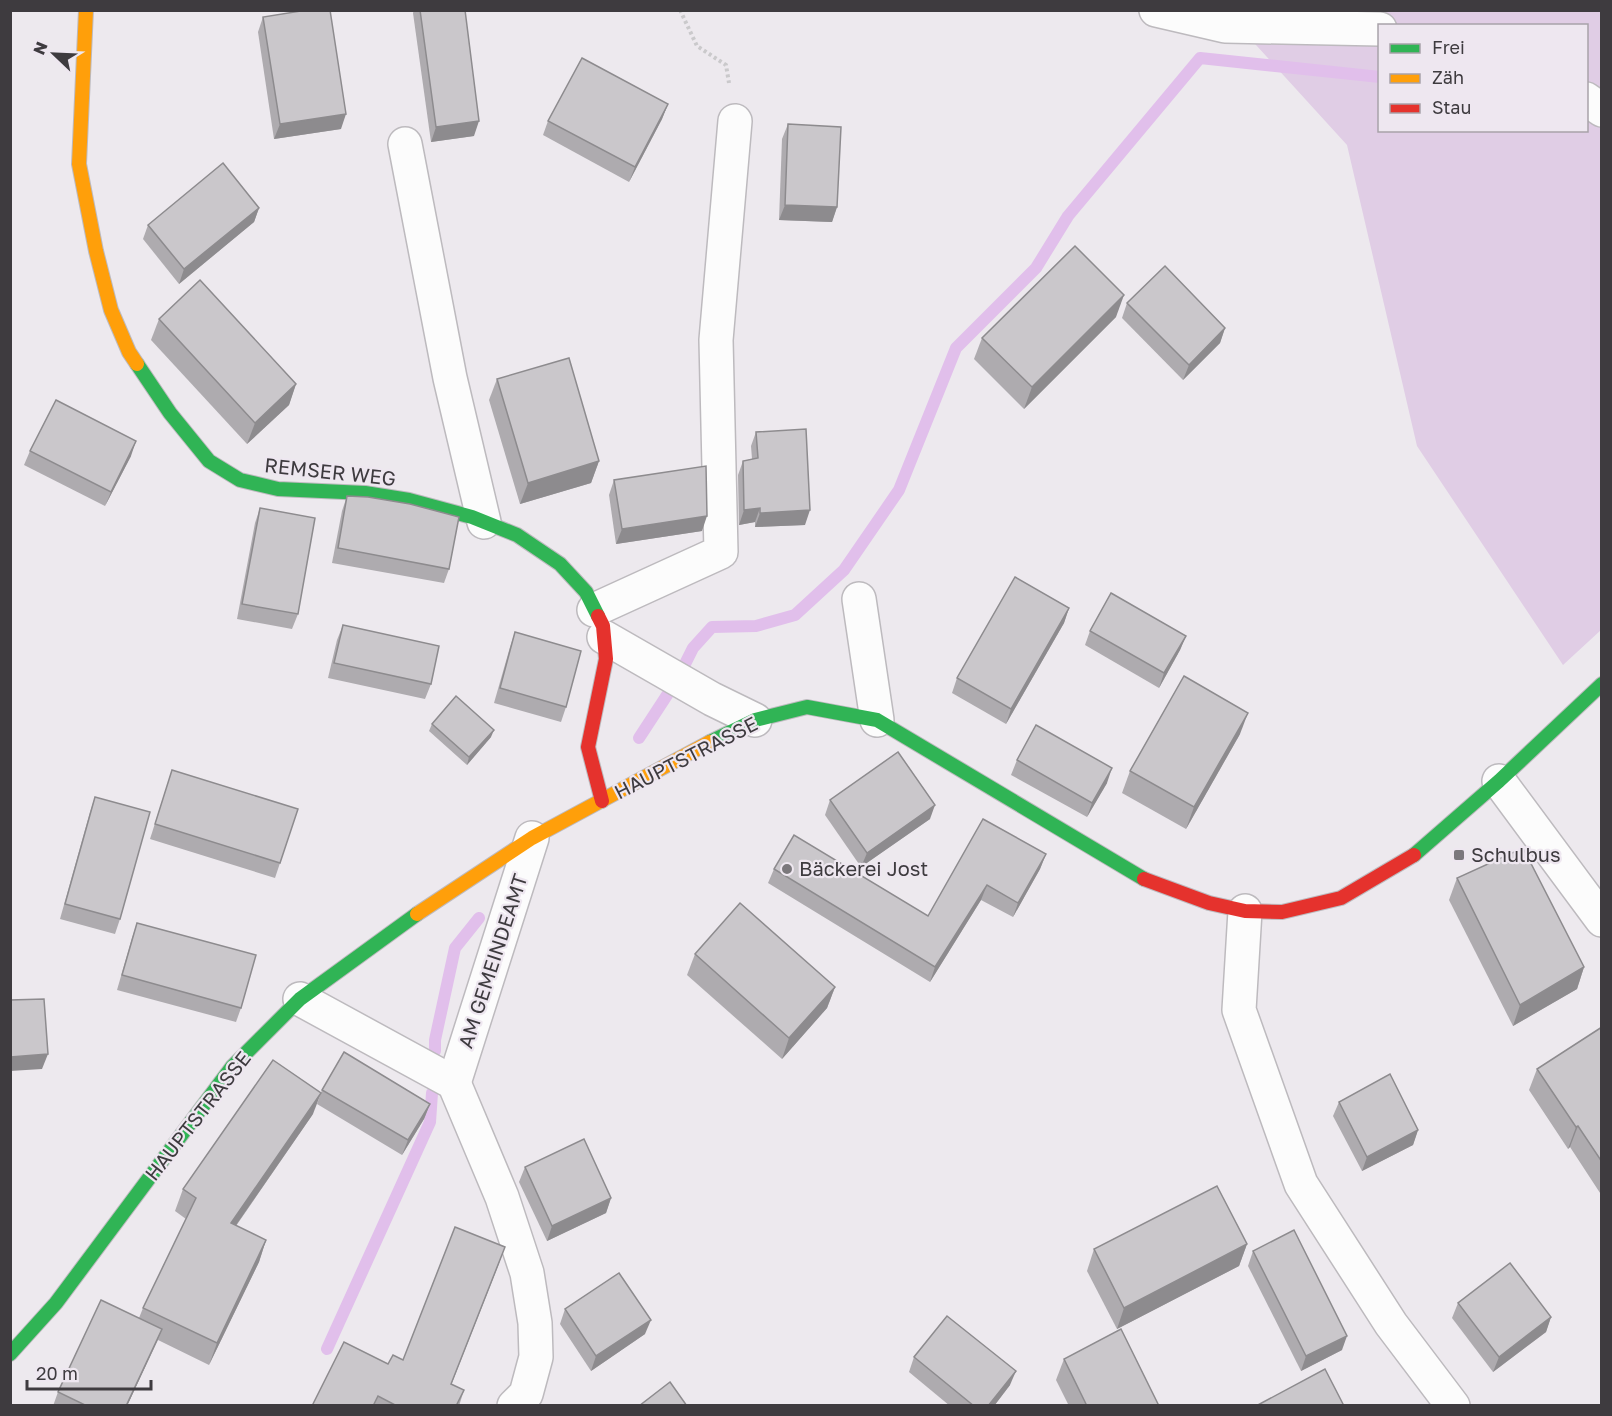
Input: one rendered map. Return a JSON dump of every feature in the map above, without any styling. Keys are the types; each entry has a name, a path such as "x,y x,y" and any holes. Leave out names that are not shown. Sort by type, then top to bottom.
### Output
{"main road":[{"name":"REMSER WEG","path":"86,10 79,164 96,251 111,310 129,351 170,413 209,461 240,480 278,489 365,493 409,500 484,522 517,535 560,564 585,592 599,623 606,659 588,747 602,801"},
{"name":"HAUPTSTRASSE","path":"10,1354 56,1303 232,1067 300,999 429,905 532,838 755,720 807,707 877,720 1151,883 1209,903 1245,911 1282,912 1341,898 1416,853 1499,781 1602,684"}],"street":[{"path":"1156,10 1225,26 1378,29"},
{"path":"1588,100 1602,110"},
{"path":"735,121 716,340 721,552 599,623 712,699 755,720"},
{"path":"405,144 450,378 484,522"},
{"path":"859,599 877,720"},
{"path":"1499,781 1602,920"},
{"name":"AM GEMEINDEAMT","path":"454,1083 532,838"},
{"path":"1245,911 1239,1011 1301,1184 1391,1324 1453,1406"},
{"path":"300,999 454,1083 502,1197 527,1273 535,1323 536,1357 526,1394 514,1406"}],"path":[{"path":"680,10 697,46 726,65 735,121"}],"shaded area":[{"path":"1225,11 1601,11 1601,630 1563,665 1417,446 1347,145"}],"building":[{"path":"307,10 330,10 346,114 280,124 263,17"},
{"path":"420,10 465,10 479,121 436,127"},
{"path":"582,58 668,104 635,167 548,121"},
{"path":"788,124 841,127 837,207 785,205"},
{"path":"223,163 259,208 184,269 148,225"},
{"path":"1075,246 1124,295 1032,387 982,338"},
{"path":"1165,266 1225,328 1189,365 1127,303"},
{"path":"200,280 296,384 255,423 159,319"},
{"path":"569,358 599,461 528,483 497,379"},
{"path":"56,400 136,441 111,492 30,451"},
{"path":"806,429 810,510 760,513 760,508 744,510 743,461 758,458 756,432"},
{"path":"706,466 707,516 622,529 614,480"},
{"path":"347,496 410,504 459,517 449,569 338,548"},
{"path":"260,508 315,518 298,614 242,604"},
{"path":"1015,577 1069,608 1011,709 957,678"},
{"path":"1111,593 1186,636 1164,673 1090,631"},
{"path":"343,625 439,646 431,684 334,663"},
{"path":"515,632 581,651 566,707 500,688"},
{"path":"1184,676 1248,713 1194,807 1130,771"},
{"path":"456,696 494,730 469,757 432,724"},
{"path":"1036,725 1112,768 1092,803 1017,760"},
{"path":"898,752 935,805 867,853 830,800"},
{"path":"172,770 298,809 280,863 155,824"},
{"path":"95,797 150,812 120,919 65,904"},
{"path":"983,819 1046,854 1018,903 987,885 935,967 774,869 794,835 928,916"},
{"path":"1523,848 1584,967 1520,1005 1457,878"},
{"path":"740,903 835,987 789,1038 695,954"},
{"path":"137,923 256,955 241,1008 122,975"},
{"path":"44,999 48,1054 10,1057 10,1000"},
{"path":"1602,1027 1602,1162 1537,1069"},
{"path":"344,1052 430,1104 408,1140 322,1090"},
{"path":"273,1060 321,1093 231,1223 266,1240 217,1343 143,1308 196,1198 183,1189"},
{"path":"1390,1074 1418,1130 1367,1157 1339,1102"},
{"path":"584,1139 611,1198 552,1226 525,1167"},
{"path":"1217,1186 1247,1244 1124,1308 1094,1249"},
{"path":"455,1227 505,1247 451,1384 464,1390 456,1406 397,1406 378,1396 373,1406 312,1406 344,1342 388,1364 393,1355 403,1360"},
{"path":"1294,1230 1347,1336 1306,1356 1253,1251"},
{"path":"1510,1263 1551,1317 1499,1357 1458,1303"},
{"path":"619,1273 651,1320 596,1356 565,1309"},
{"path":"101,1300 162,1329 126,1406 87,1406 58,1392"},
{"path":"947,1316 1016,1371 988,1406 974,1406 914,1357"},
{"path":"1121,1329 1159,1406 1087,1406 1064,1359"},
{"path":"1325,1369 1344,1406 1256,1406"},
{"path":"670,1382 687,1406 639,1406"}],"waterway":[{"path":"681,672 693,648 712,627 756,626 795,615 844,570 899,490 956,348 1036,268 1068,216 1200,58 1378,77"},
{"path":"639,738 671,689"},
{"path":"435,1051 435,1040 455,948 479,918"},
{"path":"327,1349 430,1122 432,1093"}],"traffic: fast":[{"path":"137,364 170,413 209,461 240,480 278,489 365,493 409,500 472,517 517,535 560,564 586,592 598,616"},
{"path":"1414,855 1499,781 1602,684"},
{"path":"710,742 755,720 807,707 877,720 1144,879"},
{"path":"10,1354 56,1303 232,1067 300,999 417,914"}],"traffic: slow":[{"path":"86,10 79,164 96,251 111,310 129,352 137,364"},
{"path":"417,914 532,838 710,742"}],"traffic: jam":[{"path":"598,616 603,626 606,659 588,747 602,801"},
{"path":"1144,879 1209,903 1245,911 1282,912 1341,898 1414,855"}],"place":[{"name":"Schulbus","path":"1459,855"},
{"name":"Bäckerei Jost","path":"787,869"}]}
